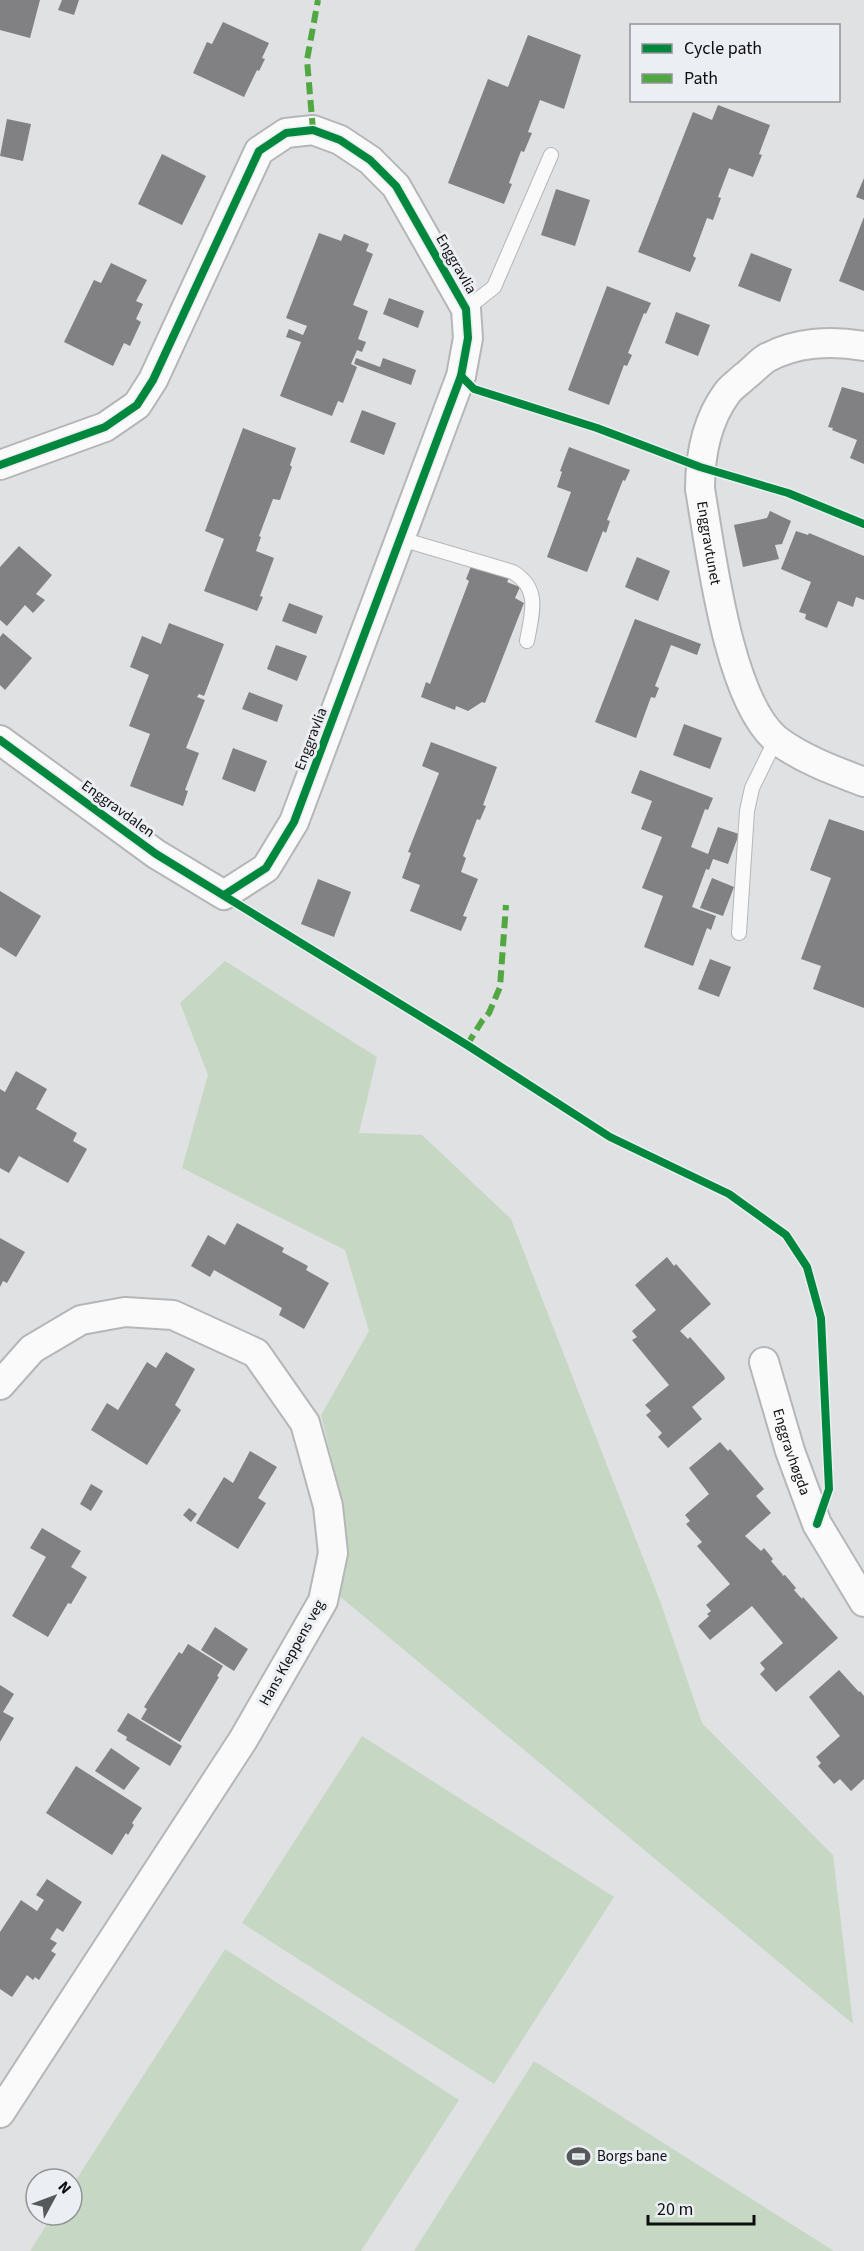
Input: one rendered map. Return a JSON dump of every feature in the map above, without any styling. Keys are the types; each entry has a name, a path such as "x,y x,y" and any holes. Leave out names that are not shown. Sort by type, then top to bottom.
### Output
{"street":[{"name":"Enggravlia","path":"0,465 105,427 137,405 153,380 259,150 286,134 313,130 340,140 370,160 396,186 466,309 468,338 461,376 294,822 266,868 224,895"},
{"name":"Enggravtunet","path":"864,346 850,343 822,343 793,348 765,359 727,392 708,428 700,467 700,489 728,637 745,693 754,712 776,739 796,752 864,782"},
{"name":"Enggravdalen","path":"0,740 156,854 224,895"},
{"name":"Hans Kleppens veg","path":"0,1384 32,1349 81,1320 125,1312 173,1315 255,1353 305,1423 328,1506 333,1553 323,1602 243,1740 0,2113"},
{"name":"Enggravhøgda","path":"764,1362 790,1451 817,1524 864,1602"}],"lane":[{"path":"466,309 494,287 551,155"},
{"path":"401,539 513,572 519,576 528,585 533,606 527,641"},
{"path":"739,933 747,811 753,788 776,739"}],"green space":[{"path":"225,961 377,1057 359,1133 422,1135 511,1219 660,1601 702,1723 833,1855 853,2024 325,1584 341,1553 342,1502 321,1415 369,1331 345,1250 182,1168 208,1075 180,1003"},
{"path":"362,1736 614,1897 494,2084 242,1923"},
{"path":"225,1949 459,2100 361,2251 30,2251 45,2227 84,2227 84,2167"},
{"name":"Borgs bane","path":"534,2061 834,2251 414,2251"}],"building":[{"path":"0,0 40,0 30,38 0,30"},
{"path":"62,0 79,0 74,15 58,10"},
{"path":"223,22 269,43 262,58 265,59 244,97 193,73 207,42 212,44"},
{"path":"528,35 581,55 564,109 540,100 528,132 532,133 524,152 521,151 504,204 448,183 488,79 508,87"},
{"path":"718,105 770,125 753,177 729,168 718,197 721,198 713,220 707,218 693,256 696,258 690,272 638,252 693,112 712,120"},
{"path":"7,119 31,124 23,161 0,156"},
{"path":"162,154 206,176 182,225 138,204"},
{"path":"864,178 864,200 856,197"},
{"path":"556,189 590,200 575,246 541,235"},
{"path":"864,217 864,291 839,281"},
{"path":"319,233 341,241 344,234 369,244 366,251 373,254 353,305 368,311 358,339 366,342 362,352 357,350 351,364 357,367 343,403 338,401 332,416 280,396 301,342 286,337 289,329 303,335 307,326 286,318"},
{"path":"751,253 792,269 780,302 738,286"},
{"path":"111,263 147,280 136,301 143,304 136,319 141,322 130,346 124,343 113,366 64,342 94,280 101,283"},
{"path":"607,286 651,303 646,314 644,313 628,353 632,355 627,366 624,365 609,405 568,390"},
{"path":"389,298 424,311 418,328 383,314"},
{"path":"676,312 710,325 698,356 665,343"},
{"path":"356,358 380,367 383,358 416,370 411,385 354,364"},
{"path":"842,387 864,393 864,464 850,458 857,440 828,427"},
{"path":"362,410 396,423 384,455 350,442"},
{"path":"243,428 296,448 280,500 273,499 259,536 261,537 256,551 274,558 257,611 204,591 224,539 205,531"},
{"path":"569,447 630,470 625,481 623,480 607,520 610,521 606,533 603,531 587,572 547,557 571,492 557,487"},
{"path":"770,511 791,521 782,544 775,545 779,559 743,567 734,525 767,518"},
{"path":"796,531 808,535 809,533 864,556 864,600 856,597 853,607 838,601 827,628 805,619 806,614 799,612 811,582 781,569"},
{"path":"19,546 52,575 36,594 45,600 33,613 25,605 7,626 0,620 0,567"},
{"path":"637,557 670,571 658,601 625,587"},
{"path":"472,564 509,578 507,582 520,587 515,598 524,603 485,703 482,702 468,711 456,706 455,710 421,697 426,682 430,684 469,581 466,579"},
{"path":"289,603 323,616 316,634 282,621"},
{"path":"635,619 701,644 697,655 671,645 655,686 659,688 655,698 651,697 636,738 595,722"},
{"path":"169,623 224,644 204,696 199,694 197,697 205,700 186,748 199,753 185,790 188,791 183,806 130,786 150,734 129,726 149,675 130,667 142,636 161,644"},
{"path":"3,633 32,658 5,690 0,685 0,637"},
{"path":"276,645 307,656 297,681 267,669"},
{"path":"249,692 283,705 277,722 242,709"},
{"path":"684,724 722,738 710,769 673,755"},
{"path":"431,742 497,767 483,805 486,806 480,820 477,819 463,856 466,858 461,872 478,879 463,916 467,917 461,931 410,911 420,885 402,878 411,853 408,852 439,773 422,766"},
{"path":"233,748 267,761 255,792 222,779"},
{"path":"640,770 713,798 708,810 705,809 691,847 708,854 718,827 739,834 728,864 713,859 709,870 706,869 692,907 716,916 711,930 707,928 693,966 644,947 663,896 642,888 662,837 641,829 652,801 631,793"},
{"path":"829,819 864,831 864,1008 813,989 821,966 801,959 831,878 810,870"},
{"path":"712,878 734,887 723,916 700,908"},
{"path":"318,879 351,892 334,937 301,924"},
{"path":"0,891 41,916 16,957 0,947"},
{"path":"710,959 731,967 719,997 698,989"},
{"path":"16,1071 47,1089 36,1109 77,1133 73,1141 87,1149 68,1183 19,1156 9,1173 0,1168 0,1089 5,1092"},
{"path":"237,1223 284,1248 282,1252 308,1266 306,1270 329,1283 304,1329 279,1315 282,1308 214,1270 210,1277 191,1266 208,1235 225,1245"},
{"path":"0,1238 25,1252 7,1283 3,1281 0,1287"},
{"path":"667,1257 711,1304 680,1331 688,1339 690,1337 725,1379 692,1407 702,1419 668,1448 658,1437 662,1433 646,1415 651,1411 645,1405 669,1385 632,1340 637,1337 632,1331 656,1310 635,1285"},
{"path":"166,1352 195,1369 175,1405 181,1410 147,1465 91,1430 107,1403 118,1410 147,1362 156,1368"},
{"path":"720,1442 728,1451 730,1449 764,1489 756,1496 771,1513 745,1536 761,1551 764,1548 782,1576 785,1575 796,1588 794,1590 802,1599 803,1597 838,1638 776,1692 760,1674 765,1669 760,1663 783,1643 752,1606 710,1640 698,1626 711,1611 706,1605 730,1584 697,1546 702,1542 686,1524 690,1521 685,1515 709,1494 689,1468"},
{"path":"250,1451 277,1467 258,1498 266,1503 238,1549 196,1523 224,1477 233,1483"},
{"path":"91,1484 103,1491 91,1511 80,1504"},
{"path":"189,1508 197,1514 191,1522 183,1515"},
{"path":"42,1528 81,1551 71,1567 87,1577 48,1637 12,1616 46,1557 30,1548"},
{"path":"215,1627 248,1649 234,1671 201,1650"},
{"path":"188,1644 223,1666 217,1676 219,1677 180,1742 141,1719 147,1709 144,1707 179,1652 182,1654"},
{"path":"839,1670 864,1696 864,1779 851,1791 840,1779 834,1784 818,1766 821,1763 816,1757 840,1736 809,1697"},
{"path":"0,1685 14,1694 3,1712 14,1718 0,1742"},
{"path":"128,1713 182,1746 170,1766 126,1740 127,1737 117,1731"},
{"path":"111,1748 140,1768 124,1790 95,1771"},
{"path":"76,1766 142,1808 132,1823 134,1825 128,1835 126,1833 112,1855 46,1813"},
{"path":"47,1879 82,1902 63,1932 57,1928 50,1939 57,1943 51,1951 56,1954 39,1980 35,1977 33,1980 27,1975 12,1997 0,1989 0,1932 21,1900 37,1911 44,1900 36,1895"}],"marked path":[{"path":"313,130 307,60 318,0"},
{"path":"467,1045 489,1013 500,987 506,905"}],"cycle path":[{"path":"0,465 105,427 137,405 153,380 259,151 286,133 313,130 340,140 370,160 396,186 466,309 468,338 461,376 294,822 266,868 224,895"},
{"path":"461,376 474,389 597,428 700,467 788,493 864,524"},
{"path":"0,740 156,854 467,1045 610,1137 729,1194 786,1235 807,1267 821,1318 829,1489 817,1524"}],"place":[{"name":"Borgs bane","path":"579,2156"}]}
